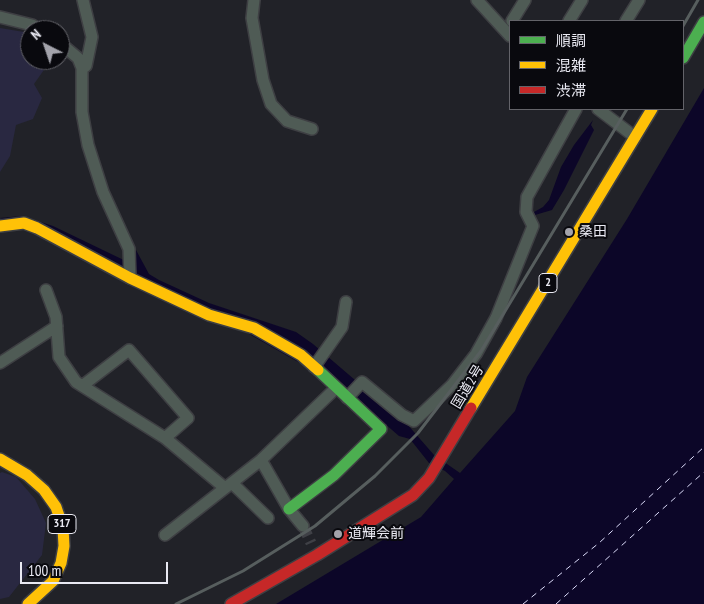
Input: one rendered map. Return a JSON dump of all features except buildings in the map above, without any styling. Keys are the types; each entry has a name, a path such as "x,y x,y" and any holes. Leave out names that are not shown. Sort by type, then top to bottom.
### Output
{"main road":[{"path":"684,56 704,22"},
{"name":"国道2号","path":"231,604 317,555 413,495 436,468 651,110"},
{"path":"0,226 24,223 37,228 130,271 209,315 254,328 301,355 381,430 334,475 289,509"},
{"name":"317","path":"0,458 27,475 44,490 56,507 63,528 64,546 61,563 53,581 28,604"}],"street":[{"path":"82,68 86,66 92,37 83,0"},
{"path":"254,0 252,18 263,80 271,104 287,121 312,129"},
{"path":"477,0 509,28"},
{"path":"514,20 525,0"},
{"path":"570,20 582,0"},
{"path":"627,20 639,0"},
{"path":"0,17 20,22"},
{"path":"70,51 78,58 82,68 82,112 88,145 102,192 129,249 130,271"},
{"path":"347,398 362,382 402,415 414,421 452,385 476,354 496,318 533,226 526,212 527,197 575,110"},
{"path":"599,110 635,137"},
{"path":"46,290 56,317 59,357 76,382 165,438 228,485 268,518"},
{"path":"314,367 342,327 346,302"},
{"path":"0,363 57,326"},
{"path":"82,386 129,350 188,418 165,438"},
{"path":"164,535 261,460 336,388"},
{"path":"261,460 289,509 302,526"},
{"path":"311,543 317,555"}],"shaded area":[{"path":"0,28 20,31 20,70 44,70 34,84 42,98 33,119 16,125 10,156 0,172"},
{"path":"704,88 704,604 276,604 421,517 454,479 445,471 429,463 410,439 399,436 355,398 354,394 188,299 0,218 22,216 53,226 132,264 133,249 136,250 149,274 159,280 209,303 296,332 355,380 359,387 363,388 407,424 434,455 460,473 515,411 527,377 627,219"},
{"path":"593,120 591,125 594,130 552,210 535,215 534,212 543,207 549,200 561,167 574,145"},
{"path":"0,473 16,477 35,499 46,523 42,555 9,597 0,599"}],"ferry route":[{"path":"523,604 599,543 704,447"},
{"path":"556,604 704,472"}],"tunnel":[{"path":"303,526 311,543"}],"railway":[{"path":"684,24 698,0"},
{"path":"176,604 243,571 315,526 375,476 418,433 481,351 626,110"}],"traffic: fast":[{"path":"684,56 704,22"},
{"path":"289,509 334,475 381,429 318,370"}],"traffic: slow":[{"path":"471,408 651,110"},
{"path":"0,226 24,223 37,228 130,278 209,315 254,328 301,355 318,370"},
{"path":"0,459 27,475 44,490 56,507 63,528 64,546 61,563 53,581 28,604"}],"traffic: jam":[{"path":"231,604 317,555 413,495 429,478 471,408"}],"place":[{"name":"桑田","path":"569,232"},
{"name":"道輝会前","path":"338,534"}]}
